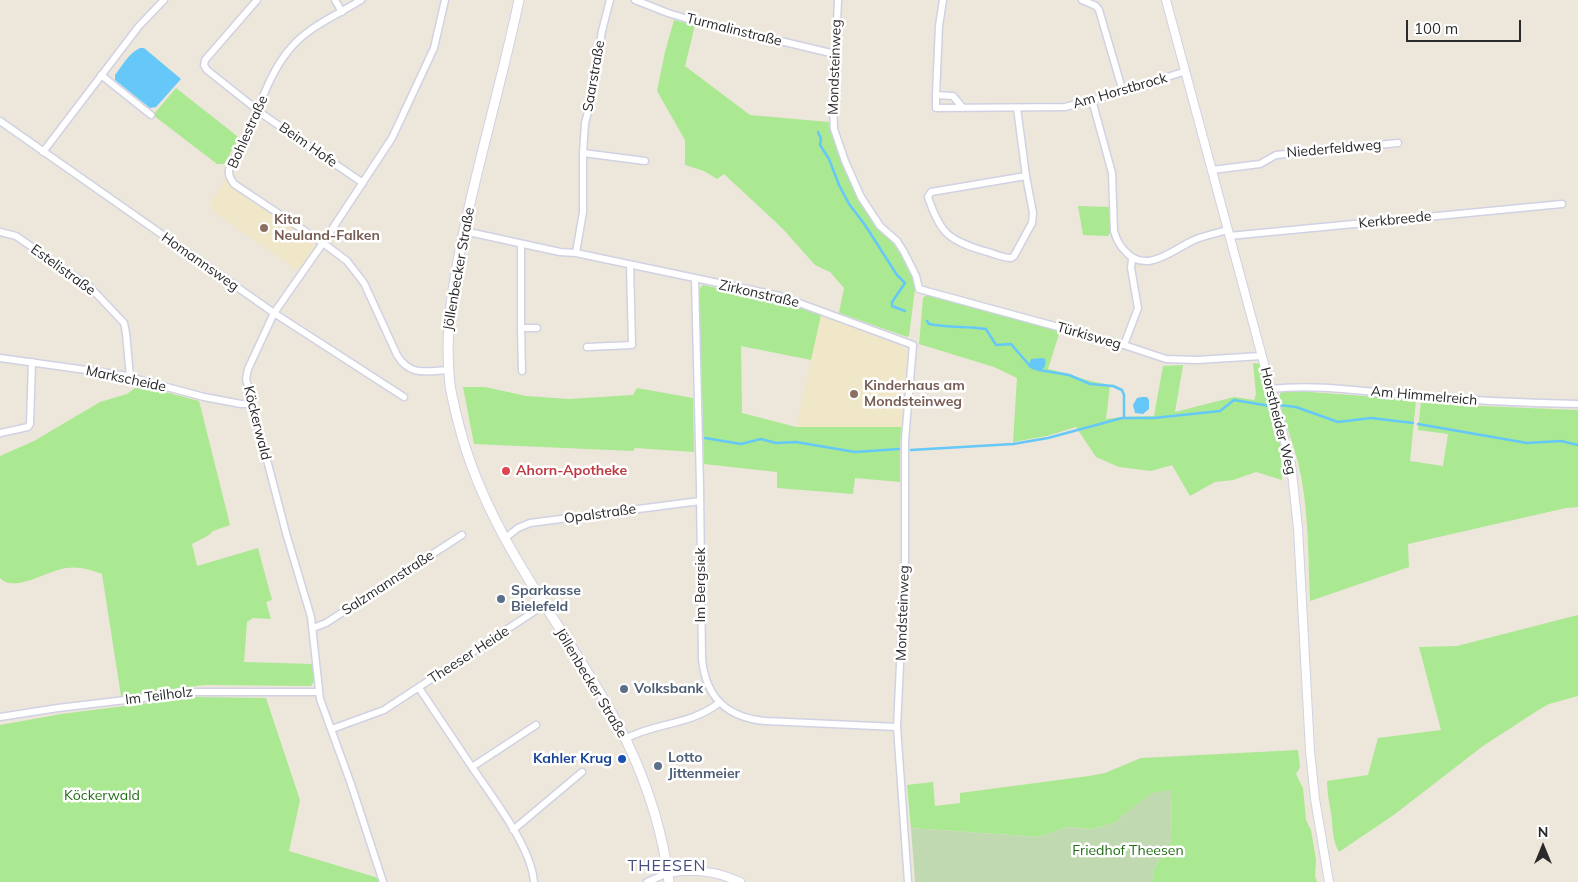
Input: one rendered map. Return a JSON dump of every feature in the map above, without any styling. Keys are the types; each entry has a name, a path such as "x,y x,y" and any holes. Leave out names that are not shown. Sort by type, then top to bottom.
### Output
{"main road":[{"name":"Jöllenbecker Straße","path":"519,0 505,66 476,176 464,231 448,324 449,370 453,400 464,444 485,500 504,539 595,686 625,740 646,787 658,825 669,878"}],"street":[{"path":"43,152 139,26 164,0"},
{"name":"Beim Hofe","path":"257,0 205,60 204,65 207,70 265,116 363,183"},
{"path":"336,0 342,12"},
{"name":"Bohlestraße","path":"361,0 302,36 289,49 273,76 241,148 230,165 230,177 234,184 347,260 358,273 397,355 404,365 419,371 449,370"},
{"name":"Köckerwald","path":"383,882 319,692 313,628 251,404 246,374 274,313 392,138 431,57 437,40 445,0"},
{"name":"Saarstraße","path":"576,253 583,212 583,153 586,118 602,31 610,0"},
{"name":"Turmalinstraße","path":"635,0 688,19 835,54"},
{"name":"Mondsteinweg","path":"838,0 833,124 845,161 864,202 880,226 897,241 904,252 916,276 919,289"},
{"path":"943,0 939,26 936,94 952,96 963,108"},
{"path":"1082,0 1096,6 1099,10 1122,92"},
{"name":"Horstheider Weg","path":"1166,0 1271,389 1293,479 1298,528 1310,751 1315,799 1329,882"},
{"name":"Am Horstbrock","path":"936,94 936,108 1057,108 1122,92 1186,72"},
{"path":"101,75 151,115"},
{"path":"1092,100 1112,173 1114,231 1122,248 1132,259 1131,268 1138,308 1124,345"},
{"path":"1016,108 1033,213 1032,223 1014,256 1011,258 954,240 942,230 928,197 931,192 1026,176"},
{"name":"Homannsweg","path":"0,122 274,313 404,397"},
{"name":"Niederfeldweg","path":"1212,170 1260,164 1276,155 1398,143"},
{"path":"583,153 645,161"},
{"name":"Kerkbreede","path":"1132,259 1144,261 1158,259 1196,239 1228,233 1562,204"},
{"name":"Zirkonstraße","path":"464,231 780,296 914,345"},
{"name":"Estelistraße","path":"0,232 16,236 90,287 124,323 130,377"},
{"path":"520,244 522,371"},
{"path":"587,346 632,345 630,265"},
{"name":"Im Bergsiek","path":"695,279 702,659 706,682 720,703 735,714 754,720 897,727"},
{"name":"Türkisweg","path":"919,289 1124,345 1158,357 1179,360 1261,356"},
{"path":"521,328 537,328"},
{"name":"Mondsteinweg","path":"908,882 897,727 905,560 905,440 914,345"},
{"name":"Markscheide","path":"0,358 130,377 204,397 251,404"},
{"path":"0,433 28,427 30,424 32,362"},
{"name":"Am Himmelreich","path":"1271,389 1283,387 1334,389 1498,402 1578,404"},
{"name":"Opalstraße","path":"504,539 518,528 530,523 700,501"},
{"name":"Salzmannstraße","path":"313,628 326,623 462,535"},
{"name":"Theeser Heide","path":"332,729 384,710 544,605"},
{"name":"Theeser Heide","path":"419,688 472,767"},
{"name":"Im Teilholz","path":"0,717 193,692 319,692"},
{"path":"625,740 642,732 694,718 720,703"},
{"path":"534,882 527,858 513,830 472,767 536,725"},
{"path":"513,830 582,772"},
{"path":"647,882 669,878 686,870 727,876 740,882"}],"shaded area":[{"name":"Kita Neuland-Falken","path":"226,178 231,186 313,242 313,249 299,271 215,213 210,204"},
{"name":"Kinderhaus am Mondsteinweg","path":"821,315 905,348 908,351 901,427 796,427"}],"green space":[{"path":"674,20 695,25 685,66 750,115 829,122 845,171 859,200 878,228 896,244 914,278 915,289 909,336 907,337 839,313 844,288 830,272 815,265 782,228 724,174 717,179 704,171 685,165 685,140 657,91"},
{"path":"176,88 237,136 238,140 224,164 217,164 153,115"},
{"path":"1078,206 1110,207 1110,233 1108,236 1083,235"},
{"path":"703,285 785,302 821,315 811,360 741,346 742,413 796,427 901,427 900,482 855,478 853,494 777,488 777,472 704,464 699,289"},
{"path":"927,295 1060,331 1048,369 1110,385 1106,419 1154,416 1163,366 1183,365 1175,412 1234,397 1254,400 1256,394 1253,363 1260,364 1280,438 1282,480 1256,472 1233,480 1215,482 1190,496 1172,465 1151,471 1119,467 1096,457 1076,427 1047,436 1013,442 1017,378 994,367 919,344 923,298"},
{"path":"139,385 199,401 230,525 213,531 192,544 197,566 258,548 272,600 266,602 271,619 253,618 247,622 244,662 312,664 314,681 311,686 204,685 121,696 102,574 85,569 71,568 60,569 23,582 6,582 0,578 0,456 34,441 100,402 127,394"},
{"path":"463,387 485,387 526,396 569,399 633,395 637,388 693,398 694,452 635,448 633,451 474,444"},
{"path":"1281,391 1416,400 1410,461 1443,466 1448,434 1418,430 1421,401 1453,405 1578,410 1578,507 1566,508 1408,544 1409,567 1310,601 1307,531 1302,479 1296,454 1278,400"},
{"path":"1578,615 1578,696 1549,704 1483,746 1395,814 1339,852 1334,838 1327,781 1368,775 1378,738 1441,730 1419,647 1457,646"},
{"name":"Köckerwald","path":"196,697 266,698 300,800 289,851 375,877 383,882 0,882 0,725 61,714"},
{"path":"1298,750 1300,767 1296,774 1303,788 1306,820 1311,830 1316,860 1315,876 1317,882 1152,882 1154,869 1172,840 1171,790 1124,814 1116,822 1093,829 1067,827 1039,837 911,828 907,785 933,782 935,806 960,803 960,793 1105,773 1141,758"},
{"name":"Friedhof Theesen","path":"1171,790 1172,840 1154,869 1152,882 915,882 911,828 1039,837 1067,827 1093,829 1116,822 1152,793"}],"water":[{"path":"140,48 144,48 181,79 156,107 150,108 115,80 115,75 126,60"},
{"path":"1031,359 1045,359 1043,369 1034,370 1028,366"},
{"path":"1147,397 1149,400 1149,409 1143,414 1135,413 1133,405 1137,398"}],"waterway":[{"path":"818,132 821,139 820,145 829,159 849,204 897,275 905,283 892,302 892,306 905,311"},
{"path":"927,321 929,324 950,327 986,329 996,345 1011,344 1030,366"},
{"path":"1039,370 1069,375 1090,384 1113,386 1122,390 1124,395 1124,418"},
{"path":"911,450 1013,444 1048,438 1122,418 1154,418 1220,411 1234,400 1270,406"},
{"path":"1279,405 1296,407 1338,422 1371,418 1413,423"},
{"path":"1418,424 1527,443 1561,441 1578,445"},
{"path":"705,438 741,444 761,439 776,443 796,442 855,452 899,449"}],"place":[{"name":"Kita Neuland-Falken","path":"264,228"},
{"name":"Kinderhaus am Mondsteinweg","path":"854,394"},
{"name":"Ahorn-Apotheke","path":"506,471"},
{"name":"Sparkasse Bielefeld","path":"501,599"},
{"name":"Volksbank","path":"624,689"},
{"name":"Kahler Krug","path":"622,759"},
{"name":"Lotto Jittenmeier","path":"658,766"}],"district":[{"name":"THEESEN","path":"667,866"}]}
